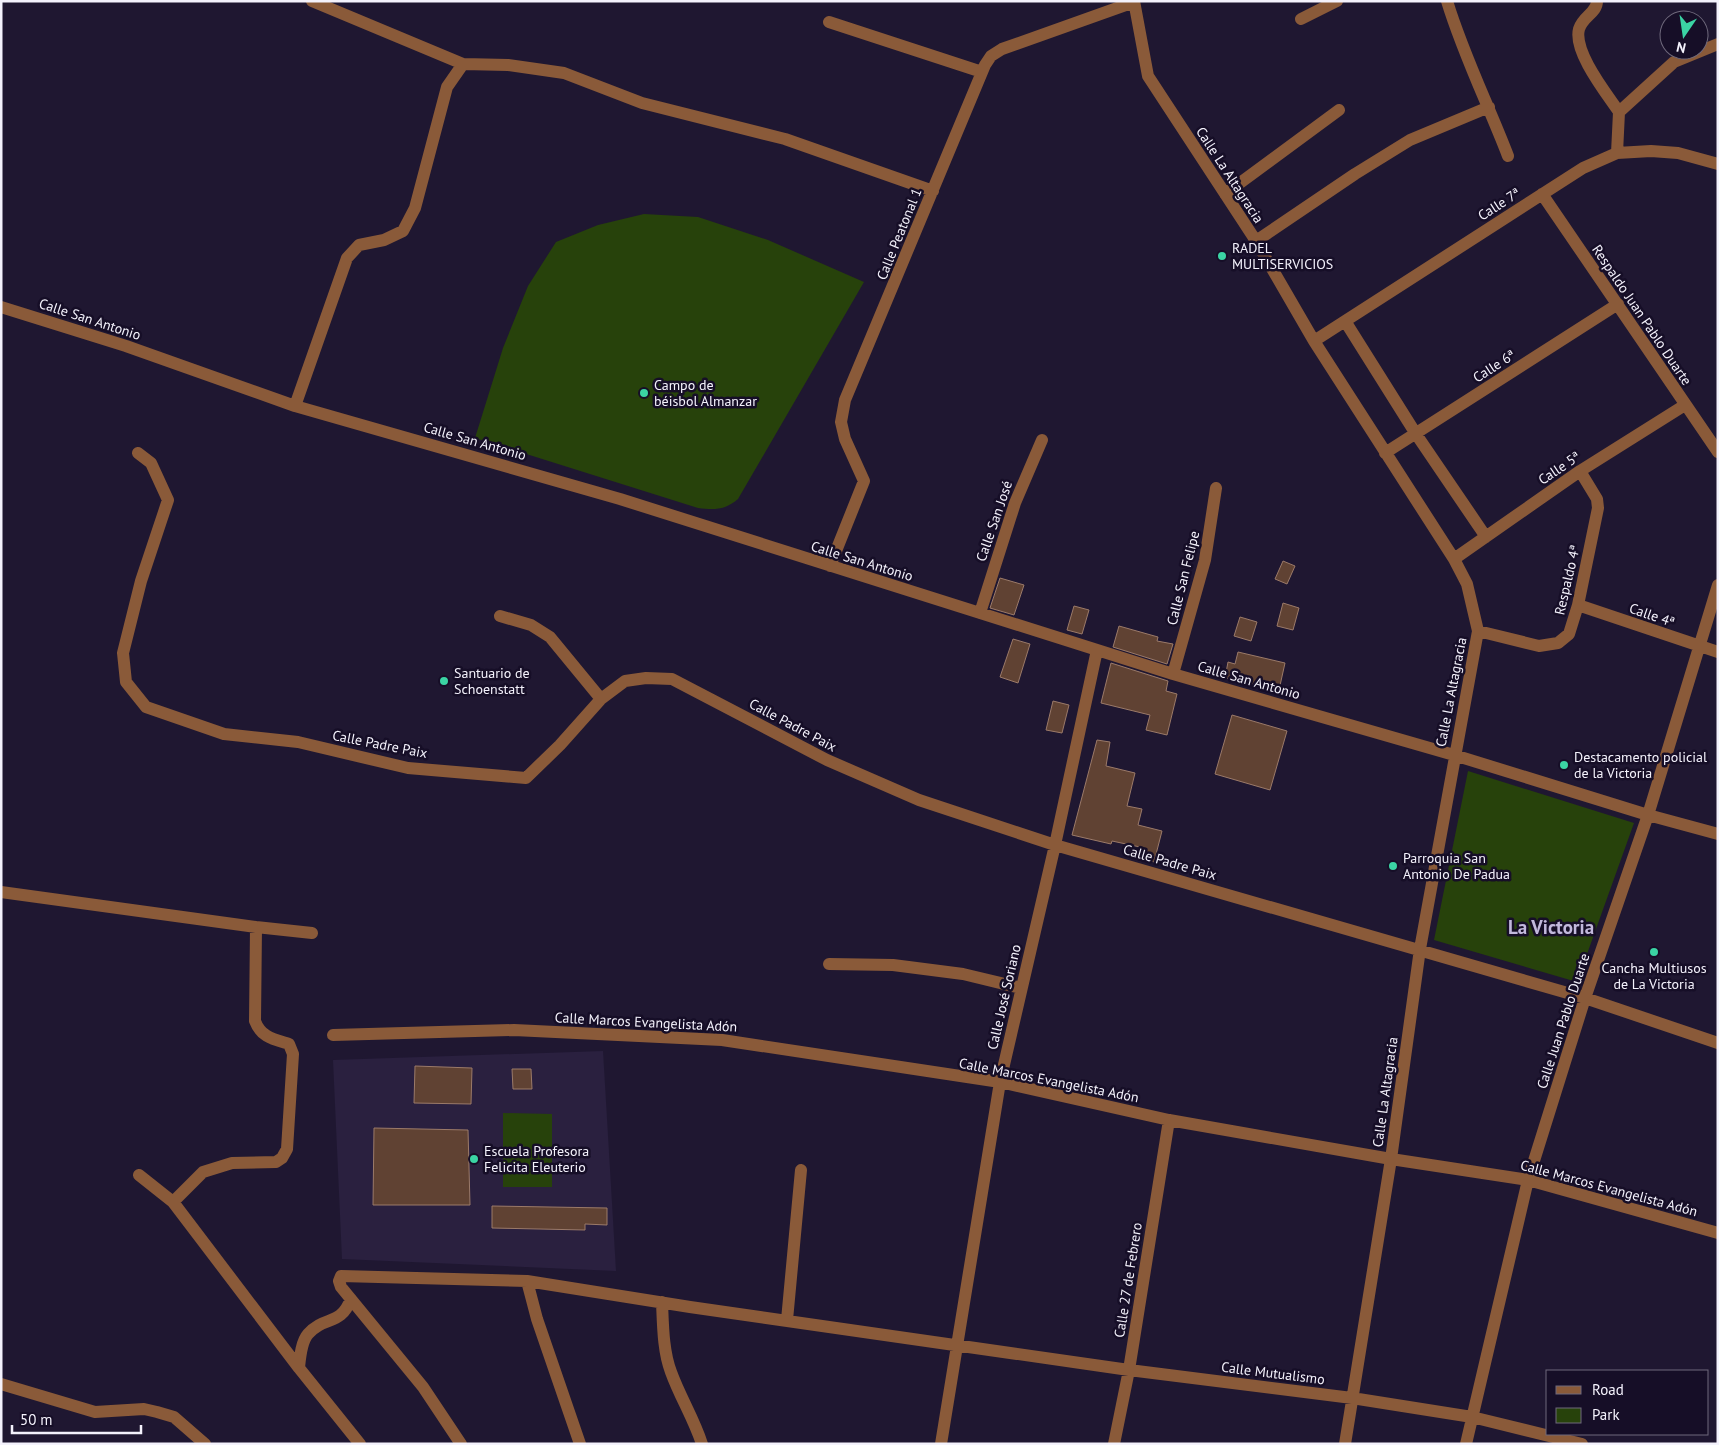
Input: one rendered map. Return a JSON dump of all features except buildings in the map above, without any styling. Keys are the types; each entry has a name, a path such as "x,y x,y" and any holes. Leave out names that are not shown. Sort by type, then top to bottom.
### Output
{"street":[{"path":"312,1 463,64 508,65 564,74 642,104 785,139 933,191"},
{"path":"1301,19 1337,1"},
{"path":"1447,1 1456,30 1489,106 1508,156"},
{"path":"1597,1 1596,9 1583,19 1579,39 1591,70 1620,112 1617,153"},
{"name":"Calle Peatonal 1","path":"830,566 864,481 844,439 841,422 845,400 982,72 991,56 1002,49 1134,2"},
{"name":"Calle La Altagracia","path":"1134,2 1148,76 1256,241 1314,341 1454,559 1469,590 1478,631 1420,949 1391,1159 1345,1444"},
{"path":"829,22 982,72"},
{"path":"1620,112 1674,62 1718,44"},
{"path":"295,406 347,258 358,244 384,240 404,231 415,208 447,86 463,64"},
{"path":"1256,241 1355,174 1410,140 1489,106"},
{"path":"1225,194 1339,110"},
{"name":"Calle 7ª","path":"1314,341 1583,168 1617,153 1678,153 1718,164"},
{"name":"Respaldo Juan Pablo Duarte","path":"1542,194 1718,452"},
{"name":"Calle 6ª","path":"1385,453 1618,304"},
{"name":"Calle San Antonio","path":"1,307 126,346 295,406 620,499 1173,674 1718,834"},
{"path":"1345,321 1416,434 1486,537"},
{"name":"Calle 5ª","path":"1454,559 1580,471 1685,405"},
{"name":"Calle San José","path":"980,613 1015,503 1042,440"},
{"name":"Calle Padre Paix","path":"138,453 152,463 168,500 141,581 123,653 126,682 146,707 224,734 298,742 408,768 526,778 560,745 602,699 625,681 646,678 672,679 827,760 920,800 1055,846 1420,949 1585,998 1718,1043"},
{"name":"Respaldo 4ª","path":"1478,631 1539,646 1558,643 1569,634 1578,605 1598,503 1580,471"},
{"name":"Calle San Felipe","path":"1173,674 1205,560 1216,488"},
{"name":"Calle Juan Pablo Duarte","path":"1466,1444 1528,1180 1585,998 1648,815 1718,585"},
{"name":"Calle 4ª","path":"1578,605 1718,652"},
{"path":"500,616 531,624 550,637 602,699"},
{"name":"Calle José Soriano","path":"941,1444 1000,1082 1055,846 1097,650"},
{"path":"1,892 256,928 312,933"},
{"path":"173,1202 204,1172 232,1163 276,1162 282,1158 287,1149 293,1054 289,1044 264,1036 258,1030 255,1021 256,928"},
{"path":"829,964 893,965 963,974 1021,988"},
{"name":"Calle Marcos Evangelista Adón","path":"333,1035 514,1030 722,1040 1000,1082 1169,1120 1391,1159 1528,1180 1718,1233"},
{"name":"Calle 27 de Febrero","path":"1114,1444 1129,1370 1169,1120"},
{"path":"787,1320 800,1170"},
{"path":"139,1175 173,1202 299,1368 360,1444"},
{"name":"Calle Mutualismo","path":"351,1298 339,1283 342,1276 527,1281 1129,1370 1352,1398 1472,1417 1582,1444"},
{"path":"527,1281 537,1319 580,1444"},
{"path":"299,1368 307,1336 321,1324 338,1319 347,1309 351,1298"},
{"path":"351,1298 423,1387 461,1444"},
{"path":"662,1302 665,1346 670,1370 694,1419 702,1444"},
{"path":"1,1384 95,1412 144,1409 174,1417 205,1444"}],"shaded area":[{"name":"Escuela Profesora Felicita Eleuterio","path":"603,1051 616,1271 342,1259 333,1060"}],"green space":[{"name":"Campo de béisbol Almanzar","path":"644,214 698,217 768,240 864,282 738,499 724,507 715,509 698,508 475,438 503,348 528,286 556,242 598,225"},
{"path":"1468,771 1634,823 1577,982 1434,940"},
{"path":"503,1113 552,1114 552,1187 503,1187"}],"place":[{"name":"RADEL MULTISERVICIOS","path":"1222,256"},
{"name":"Campo de béisbol Almanzar","path":"644,393"},
{"name":"Santuario de Schoenstatt","path":"444,681"},
{"name":"Destacamento policial de la Victoria","path":"1564,765"},
{"name":"Parroquia San Antonio De Padua","path":"1393,866"},
{"name":"Cancha Multiusos de La Victoria","path":"1654,952"},
{"name":"Escuela Profesora Felicita Eleuterio","path":"474,1159"}],"district":[{"name":"La Victoria","path":"1551,927"}]}
